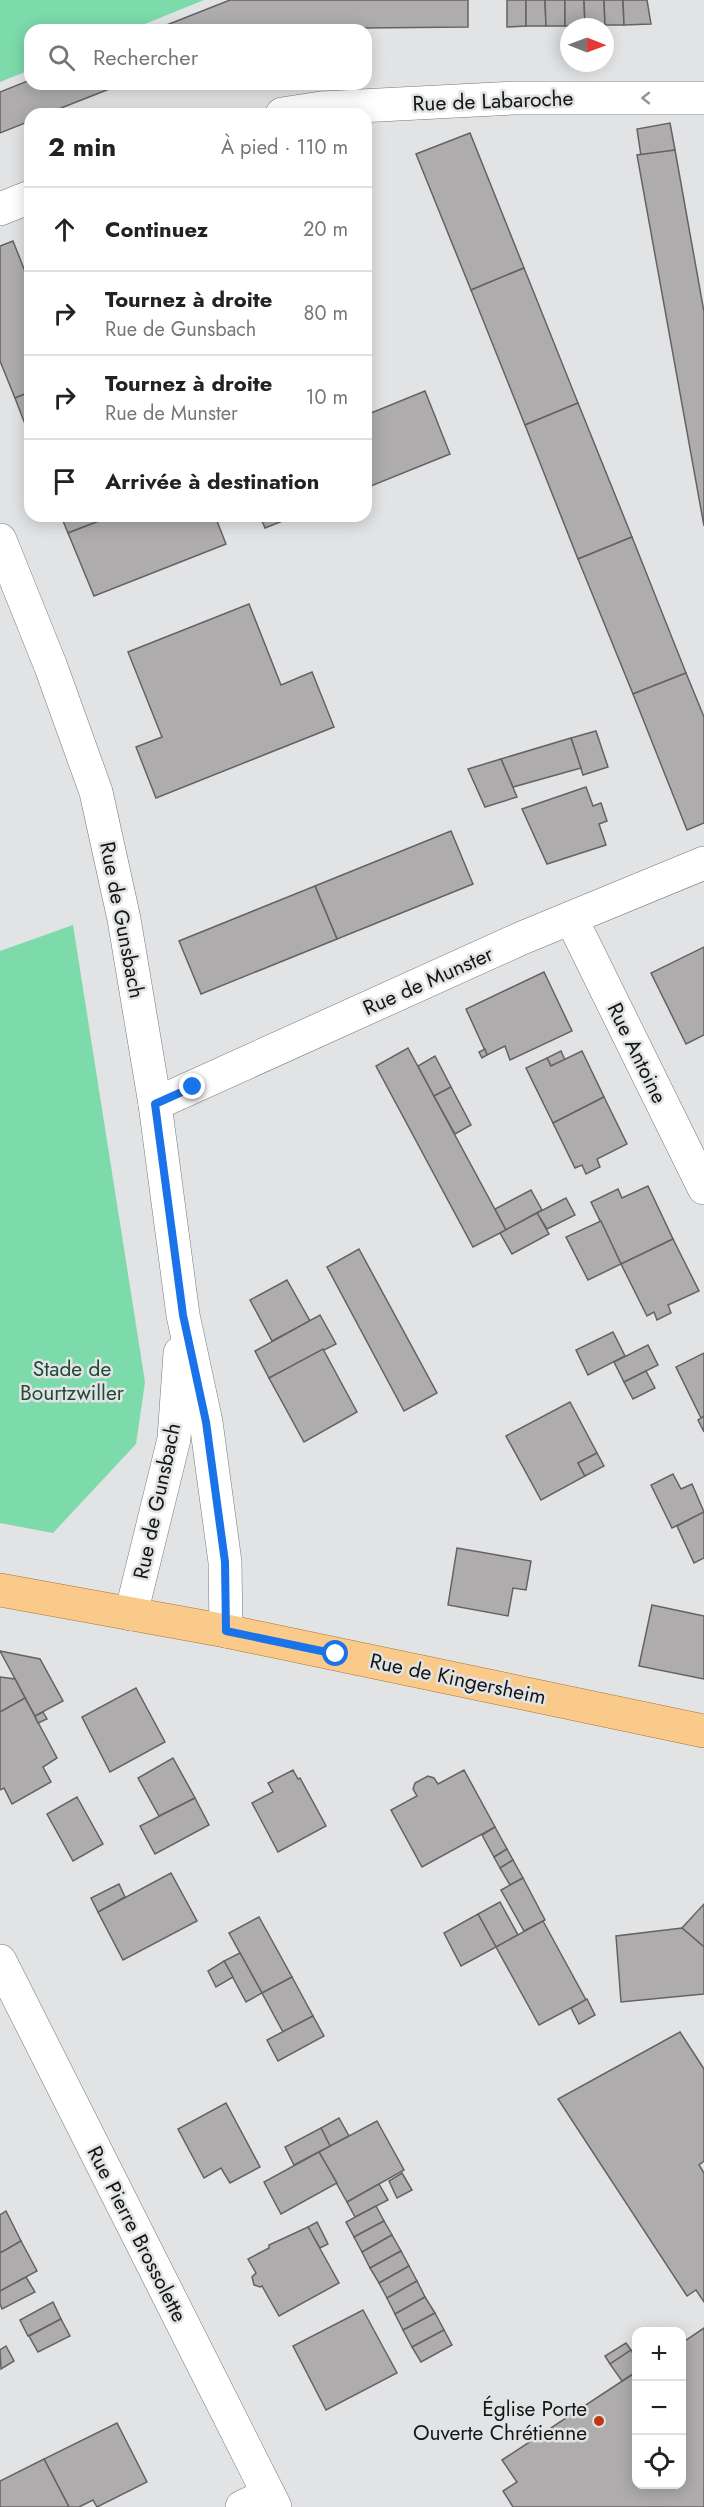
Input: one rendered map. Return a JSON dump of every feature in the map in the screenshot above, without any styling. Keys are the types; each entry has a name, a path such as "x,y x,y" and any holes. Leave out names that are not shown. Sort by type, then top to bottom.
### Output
{"main road":[{"name":"Rue de Kingersheim","path":"0,1590 226,1631 704,1731"}],"street":[{"name":"Rue de Labaroche","path":"321,108 514,98 704,98"},
{"path":"0,208 24,199"},
{"name":"Rue de Gunsbach","path":"0,540 51,667 96,792 124,919 155,1104 183,1315 206,1422 225,1562 226,1631"},
{"name":"Rue de Munster","path":"155,1104 570,918 704,863"},
{"name":"Rue Antoine","path":"570,918 704,1188"},
{"name":"Rue de Gunsbach","path":"131,1614 174,1439 183,1315"},
{"name":"Rue Pierre Brossolette","path":"0,1961 262,2503"}],"green space":[{"path":"0,0 204,0 145,24 24,24 24,72 0,82"},
{"name":"Stade de Bourtzwiller","path":"73,925 145,1382 136,1444 53,1533 0,1523 0,951"}],"building":[{"path":"230,0 468,0 468,27 372,28 372,24 169,24"},
{"path":"507,0 526,0 526,26 507,27"},
{"path":"526,0 545,0 546,26 526,26"},
{"path":"545,0 565,0 565,18 560,18 560,26 546,26"},
{"path":"565,0 584,0 585,18 565,18"},
{"path":"584,0 604,0 605,18 585,18"},
{"path":"604,0 623,0 624,25 614,25 614,18 605,18"},
{"path":"623,0 647,0 651,24 624,25"},
{"path":"24,82 24,90 107,90 61,108 24,108 24,123 0,133 0,92"},
{"path":"670,123 675,150 641,156 637,129"},
{"path":"470,133 524,268 471,290 416,154"},
{"path":"675,150 704,312 704,526 637,155"},
{"path":"13,241 24,269 24,394 15,398 0,361 0,246"},
{"path":"524,268 578,403 525,425 471,290"},
{"path":"425,391 450,454 372,486 372,413"},
{"path":"24,394 24,421 15,398"},
{"path":"578,403 632,537 578,559 525,425"},
{"path":"63,522 96,522 68,533"},
{"path":"96,522 217,522 226,544 94,596 68,533"},
{"path":"262,522 280,522 265,528"},
{"path":"632,537 686,673 633,694 578,559"},
{"path":"249,604 281,685 312,672 334,727 156,798 136,747 162,737 128,652"},
{"path":"686,673 704,717 704,823 687,830 633,694"},
{"path":"596,731 608,767 583,775 571,738"},
{"path":"571,738 581,768 513,787 501,759"},
{"path":"501,759 517,797 485,807 468,769"},
{"path":"586,787 593,806 601,803 607,821 599,824 606,845 547,864 522,809"},
{"path":"451,831 473,884 337,939 315,886"},
{"path":"315,886 337,939 201,994 179,941"},
{"path":"704,947 704,1035 686,1044 651,973"},
{"path":"544,972 572,1031 510,1060 505,1046 487,1055 466,1009"},
{"path":"408,1048 506,1230 473,1247 376,1066"},
{"path":"485,1049 487,1055 482,1058 479,1052"},
{"path":"561,1051 565,1060 551,1066 547,1058"},
{"path":"582,1051 604,1097 553,1123 526,1068 547,1058 551,1066"},
{"path":"435,1056 451,1087 434,1096 418,1066"},
{"path":"451,1087 471,1125 455,1134 434,1096"},
{"path":"604,1097 627,1144 597,1159 600,1167 586,1174 582,1165 575,1168 553,1123"},
{"path":"648,1186 673,1239 621,1264 591,1202 618,1189 622,1198"},
{"path":"531,1190 542,1210 506,1230 495,1209"},
{"path":"566,1198 575,1215 547,1229 537,1213"},
{"path":"537,1213 549,1234 512,1254 500,1233"},
{"path":"601,1221 621,1264 588,1280 566,1237"},
{"path":"673,1239 699,1291 668,1305 671,1313 657,1320 654,1312 647,1316 621,1264"},
{"path":"359,1249 437,1393 404,1411 327,1267"},
{"path":"287,1280 310,1321 272,1341 250,1300"},
{"path":"320,1315 336,1344 269,1378 255,1351"},
{"path":"613,1332 625,1356 588,1375 576,1350"},
{"path":"648,1345 658,1365 624,1382 614,1362"},
{"path":"323,1349 357,1412 304,1442 269,1378"},
{"path":"704,1353 704,1416 701,1418 676,1367"},
{"path":"646,1371 655,1388 633,1399 624,1382"},
{"path":"570,1402 597,1453 578,1463 585,1476 541,1500 506,1436"},
{"path":"704,1416 704,1432 698,1420"},
{"path":"597,1453 604,1466 585,1476 578,1463"},
{"path":"673,1474 681,1489 692,1484 704,1512 672,1528 651,1485"},
{"path":"704,1512 704,1558 694,1563 677,1526"},
{"path":"457,1548 531,1561 526,1590 513,1588 508,1616 448,1605"},
{"path":"652,1605 704,1616 704,1679 639,1666"},
{"path":"0,1651 40,1659 63,1701 35,1716"},
{"path":"0,1677 15,1679 25,1698 0,1712"},
{"path":"136,1688 165,1742 110,1772 82,1717"},
{"path":"25,1698 57,1758 43,1767 51,1782 12,1804 4,1788 0,1790 0,1712"},
{"path":"43,1712 47,1719 38,1723 35,1716"},
{"path":"173,1758 195,1798 159,1816 138,1778"},
{"path":"293,1770 298,1779 300,1778 326,1826 278,1852 252,1803 273,1792 268,1783"},
{"path":"464,1770 495,1827 422,1867 391,1810 417,1796 413,1789 415,1783 428,1776 434,1778 438,1784"},
{"path":"77,1797 103,1844 73,1861 47,1814"},
{"path":"195,1798 209,1825 155,1854 140,1826"},
{"path":"495,1827 507,1849 494,1857 482,1835"},
{"path":"507,1849 513,1860 500,1868 494,1857"},
{"path":"513,1860 523,1878 510,1885 500,1868"},
{"path":"171,1873 197,1921 123,1960 98,1912"},
{"path":"523,1878 545,1920 524,1931 501,1890"},
{"path":"119,1884 125,1897 98,1912 91,1898"},
{"path":"500,1902 518,1935 496,1947 478,1914"},
{"path":"704,1904 704,1947 682,1928"},
{"path":"478,1914 496,1947 461,1966 444,1933"},
{"path":"259,1917 292,1977 262,1993 229,1933"},
{"path":"543,1921 586,2000 539,2025 496,1947"},
{"path":"682,1928 704,1947 704,1994 621,2002 616,1936"},
{"path":"240,1953 262,1993 246,2002 224,1961"},
{"path":"224,1961 233,1977 216,1987 208,1971"},
{"path":"292,1977 313,2016 283,2032 262,1993"},
{"path":"587,1999 595,2015 579,2024 571,2008"},
{"path":"313,2016 324,2036 278,2061 267,2040"},
{"path":"680,2032 704,2069 704,2161 699,2165 704,2173 704,2302 696,2290 687,2296 558,2099"},
{"path":"226,2103 260,2167 230,2183 221,2168 204,2178 178,2129"},
{"path":"339,2118 349,2136 330,2146 321,2128"},
{"path":"377,2121 404,2170 347,2202 319,2152"},
{"path":"321,2128 330,2146 294,2165 285,2147"},
{"path":"319,2152 337,2183 281,2214 264,2182"},
{"path":"402,2173 412,2190 397,2198 389,2181"},
{"path":"379,2184 388,2200 355,2217 347,2202"},
{"path":"376,2206 384,2221 354,2237 346,2222"},
{"path":"6,2211 21,2241 0,2253 0,2215"},
{"path":"384,2221 392,2235 362,2252 354,2237"},
{"path":"317,2222 328,2244 320,2248 308,2227"},
{"path":"308,2227 339,2283 279,2316 262,2286 254,2285 252,2277 256,2273 248,2259 269,2248 269,2245"},
{"path":"392,2235 401,2251 370,2268 362,2252"},
{"path":"21,2241 37,2271 0,2291 0,2253"},
{"path":"401,2251 409,2266 379,2283 370,2268"},
{"path":"409,2266 417,2281 387,2298 379,2283"},
{"path":"26,2277 35,2292 2,2309 0,2291"},
{"path":"417,2281 425,2297 395,2314 387,2298"},
{"path":"425,2297 435,2313 403,2330 395,2314"},
{"path":"53,2302 61,2319 28,2336 20,2320"},
{"path":"363,2310 397,2373 326,2410 293,2346"},
{"path":"435,2313 444,2330 412,2347 403,2330"},
{"path":"61,2319 70,2336 38,2352 29,2336"},
{"name":"Église Porte Ouverte Chrétienne","path":"704,2328 704,2507 513,2507 503,2491 517,2482 502,2460 632,2375 632,2489 686,2489 686,2340"},
{"path":"444,2330 452,2345 421,2362 412,2347"},
{"path":"626,2343 631,2350 610,2364 605,2356"},
{"path":"6,2346 14,2361 1,2369 0,2350"},
{"path":"631,2350 632,2375 622,2381 610,2364"},
{"path":"117,2423 147,2482 97,2507 93,2500 79,2507 69,2507 44,2459"},
{"path":"44,2459 69,2507 0,2507 0,2481"}],"place":[{"name":"Église Porte Ouverte Chrétienne","path":"599,2421"}],"route":[{"path":"193,1087 155,1104 183,1315 206,1422 225,1562 226,1631 336,1654"}]}
